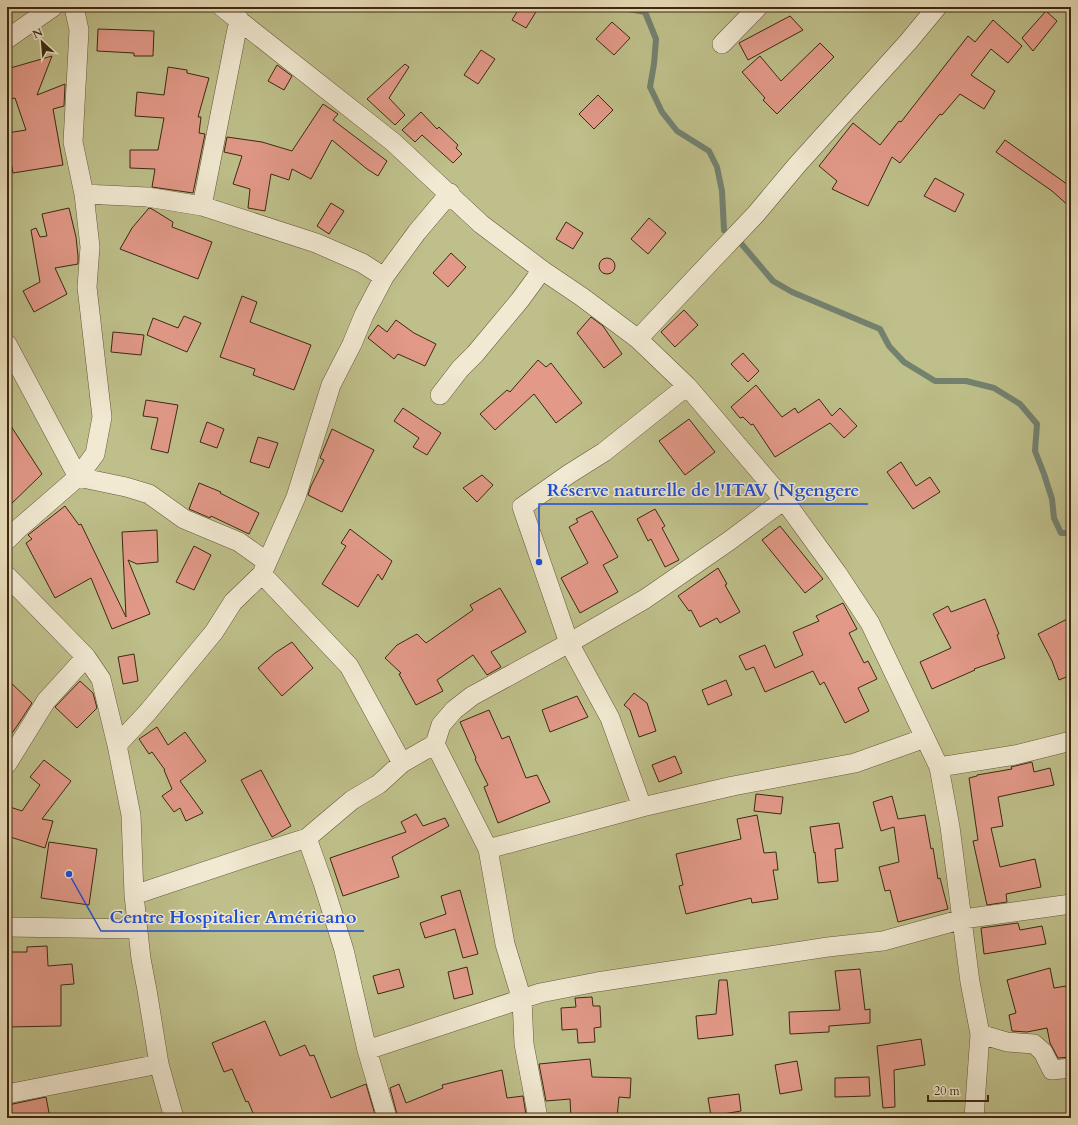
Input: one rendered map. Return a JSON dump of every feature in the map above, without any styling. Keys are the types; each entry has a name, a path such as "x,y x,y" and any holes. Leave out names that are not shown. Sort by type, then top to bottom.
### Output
{"street":[{"path":"7,39 53,7"},
{"path":"7,540 78,478 95,454 102,417 87,287 90,246 84,194 73,142 79,30 74,7"},
{"path":"222,7 393,142 450,193 481,224 638,339 687,386 784,500 837,573 870,623 939,767 950,827 970,982 980,1034 974,1118"},
{"path":"722,44 758,7"},
{"path":"638,339 756,214 796,165 908,42 937,7"},
{"path":"202,206 239,19"},
{"path":"117,745 214,632 233,602 264,568 296,498 331,385 352,344 364,315 384,277 417,232 450,193"},
{"path":"84,194 147,197 202,206 316,243 362,263 384,277"},
{"path":"440,395 460,369 475,354 520,300 542,270"},
{"path":"7,344 78,478"},
{"path":"642,806 610,718 569,643 522,507 569,474 604,452 687,386"},
{"path":"78,478 126,487 149,494 184,519 239,542 264,568 349,666 402,763"},
{"path":"134,895 307,838 352,800 378,784 402,763 435,744 441,725 454,710 472,696 492,687 645,599 729,541 784,500"},
{"path":"7,576 86,657 101,679 117,745 131,815 134,895 141,959 159,1064 174,1118"},
{"path":"8,761 46,701 86,657"},
{"path":"488,849 642,806 733,786 855,763 926,738"},
{"path":"939,767 1014,755 1071,741"},
{"path":"435,744 488,849 505,944 522,1000 524,1044 538,1118"},
{"path":"307,838 344,950 367,1050 387,1118"},
{"path":"367,1050 540,993 597,982 883,941 963,919 1071,904"},
{"path":"7,927 137,929"},
{"path":"980,1034 1007,1042 1034,1044 1043,1052 1052,1070 1071,1068"},
{"path":"7,1094 159,1064"}],"green space":[{"path":"7,7 1071,7 1071,1118 7,1118"}],"building":[{"path":"520,7 539,7 526,28 512,20"},
{"path":"1046,11 1057,21 1033,51 1022,38"},
{"path":"790,16 803,30 748,60 739,43"},
{"path":"993,20 1022,46 1008,63 991,49 971,75 995,91 984,109 960,94 942,115 940,114 900,163 892,157 868,206 832,189 837,181 819,166 853,123 880,145 899,121 901,122 968,36 975,42"},
{"path":"612,22 630,38 614,55 596,39"},
{"path":"98,29 154,31 153,56 134,56 134,53 97,51"},
{"path":"820,43 834,57 777,114 763,100 765,98 742,72 760,56 781,81"},
{"path":"481,50 495,59 478,84 464,75"},
{"path":"52,56 37,95 65,84 64,106 53,109 63,165 13,173 7,133 26,130 15,98 7,100 7,69"},
{"path":"405,64 409,67 389,98 405,115 395,125 367,99"},
{"path":"277,65 292,76 284,90 268,81"},
{"path":"168,67 187,70 187,73 209,78 198,117 201,117 199,133 205,134 193,193 152,187 155,169 130,168 130,150 158,150 164,118 135,116 137,92 164,95"},
{"path":"598,95 613,110 594,129 579,114"},
{"path":"323,104 338,114 333,120 387,161 378,176 367,169 332,140 311,179 292,169 289,180 271,174 265,211 248,208 250,189 233,184 242,156 224,152 227,137 262,142 292,151"},
{"path":"421,112 437,129 439,127 458,145 456,148 462,154 453,163 422,135 415,142 402,130"},
{"path":"1005,140 1071,187 1071,208 1052,191 996,152"},
{"path":"935,178 964,194 955,212 924,196"},
{"path":"331,203 344,211 329,234 317,226"},
{"path":"69,208 76,237 78,264 55,268 67,294 34,312 23,291 40,282 31,230 36,228 40,237 47,236 42,214"},
{"path":"149,208 173,222 172,227 212,242 198,279 120,249 132,228"},
{"path":"649,218 666,233 648,254 631,239"},
{"path":"566,222 583,233 573,249 556,239"},
{"path":"451,253 466,267 448,287 433,273"},
{"path":"604,258 610,258 615,263 613,272 610,274 604,274 599,269 599,263"},
{"path":"242,296 257,302 250,322 311,345 294,390 253,375 255,369 220,357"},
{"path":"684,310 698,325 675,347 661,332"},
{"path":"184,316 201,323 187,352 147,335 153,318 178,328"},
{"path":"591,317 603,326 622,354 604,368 577,333"},
{"path":"396,320 414,333 436,344 425,366 398,354 394,359 368,338 378,325 387,332"},
{"path":"113,332 144,335 141,355 111,352"},
{"path":"743,353 759,371 748,382 731,364"},
{"path":"538,360 546,367 551,363 582,403 556,423 534,394 495,430 480,414 507,390 510,392"},
{"path":"756,385 782,417 795,408 798,413 819,399 832,416 840,408 857,426 844,438 830,423 775,457 753,424 751,425 743,417 740,418 731,407"},
{"path":"146,400 178,405 168,453 151,449 158,418 143,416"},
{"path":"403,408 441,433 427,455 413,447 419,438 394,421"},
{"path":"689,419 715,452 685,475 659,441"},
{"path":"7,420 42,474 7,508"},
{"path":"207,422 224,429 217,448 200,442"},
{"path":"332,429 374,450 342,512 308,495 324,460 320,458"},
{"path":"258,437 278,443 269,468 250,462"},
{"path":"901,462 916,486 930,477 940,492 913,509 887,472"},
{"path":"482,475 493,485 477,502 463,488"},
{"path":"199,483 221,492 220,493 259,513 249,534 211,516 210,518 189,509"},
{"path":"65,506 79,525 81,524 126,617 122,532 157,530 158,562 137,564 128,560 150,614 112,629 91,578 55,598 26,543 32,539 28,535"},
{"path":"655,509 665,526 662,528 679,560 665,567 651,539 648,541 637,519"},
{"path":"592,511 618,557 603,565 618,592 580,613 561,578 588,563 569,527 578,522 576,519"},
{"path":"780,526 823,579 805,593 762,540"},
{"path":"350,529 392,561 382,580 378,574 358,607 322,584 346,546 341,543"},
{"path":"194,546 211,555 194,590 176,582"},
{"path":"718,568 727,584 725,585 740,612 720,623 717,618 700,627 691,610 689,611 678,596"},
{"path":"500,588 526,632 491,652 501,667 487,675 473,655 437,680 443,691 416,705 399,674 401,673 385,658 397,645 417,634 426,643 473,610 470,605"},
{"path":"985,599 999,634 997,635 1005,658 974,669 975,670 932,689 920,662 951,648 933,614 948,606 951,612"},
{"path":"843,603 857,629 849,633 864,663 868,661 877,679 858,688 869,711 845,723 824,682 820,685 813,671 765,692 754,667 746,670 739,656 765,645 775,668 803,655 793,632 819,621 816,616"},
{"path":"1071,617 1071,675 1059,680 1052,661 1038,634"},
{"path":"292,642 313,668 282,696 258,668 275,653"},
{"path":"134,654 138,681 123,684 118,657"},
{"path":"7,679 32,703 7,740"},
{"path":"726,680 732,695 708,705 702,690"},
{"path":"80,681 93,693 97,708 77,728 55,707"},
{"path":"634,693 647,703 656,731 639,737 630,710 624,705"},
{"path":"577,696 588,717 550,732 542,710"},
{"path":"489,710 502,739 509,736 526,778 537,775 550,802 498,823 484,787 488,785 475,759 476,758 460,722"},
{"path":"157,727 168,745 185,732 206,761 180,781 203,813 186,821 180,808 174,812 162,796 172,789 165,770 152,752 149,754 139,739"},
{"path":"675,756 682,773 659,782 652,765"},
{"path":"44,760 71,781 42,819 53,821 45,848 7,836 7,806 22,811 40,785 30,777"},
{"path":"1032,762 1034,772 1050,768 1054,785 998,797 1003,826 991,828 1000,867 1035,859 1041,887 1006,894 1007,902 987,905 973,841 978,840 969,778 977,775 1012,769 1011,767"},
{"path":"261,770 291,826 272,837 241,780"},
{"path":"756,794 783,797 781,814 754,811"},
{"path":"892,796 898,819 925,815 931,849 933,848 938,879 940,878 948,909 898,922 890,890 885,891 879,867 899,862 894,827 881,831 873,802"},
{"path":"416,814 423,826 445,818 449,826 392,857 399,877 343,896 330,858 406,832 401,822"},
{"path":"757,815 764,853 776,852 778,870 773,870 778,899 752,903 751,898 686,914 679,886 683,885 676,854 741,839 737,819"},
{"path":"839,823 843,848 835,849 838,881 818,883 815,852 814,853 810,827"},
{"path":"49,842 97,849 89,905 41,898"},
{"path":"460,890 478,954 463,958 455,929 425,938 420,923 446,914 441,896"},
{"path":"1018,923 1020,930 1042,926 1046,944 984,954 981,928"},
{"path":"47,946 48,966 72,964 74,984 61,985 61,1026 7,1027 7,952 27,952 27,947"},
{"path":"467,967 473,994 454,999 448,972"},
{"path":"1050,968 1054,988 1066,986 1071,1014 1071,1057 1058,1058 1050,1043 1047,1028 1027,1032 1012,1031 1009,1015 1016,1013 1007,980"},
{"path":"399,969 404,987 378,994 373,976"},
{"path":"860,969 865,1010 870,1009 870,1023 829,1026 829,1032 790,1034 789,1012 840,1010 835,971"},
{"path":"719,980 727,980 733,1035 698,1039 696,1016 716,1014"},
{"path":"592,997 593,1006 600,1006 601,1027 594,1028 595,1042 578,1043 577,1029 562,1030 561,1008 576,1007 575,998"},
{"path":"265,1021 280,1056 305,1045 310,1056 314,1055 331,1098 366,1084 376,1118 255,1118 248,1101 246,1102 232,1069 224,1072 212,1043"},
{"path":"921,1039 925,1065 894,1070 895,1107 883,1108 877,1046"},
{"path":"590,1059 592,1077 631,1078 630,1098 619,1097 617,1118 571,1118 570,1099 546,1101 539,1064"},
{"path":"797,1061 802,1090 780,1094 775,1065"},
{"path":"502,1070 507,1098 523,1096 526,1115 505,1118 398,1118 390,1088 399,1084 406,1103 443,1088 442,1085"},
{"path":"869,1077 870,1096 835,1097 835,1078"},
{"path":"739,1094 741,1111 711,1116 708,1098"},
{"path":"46,1097 50,1118 10,1118 8,1105"}],"waterway":[{"path":"628,7 629,9 645,12 656,39 650,87 662,112 677,131 709,151 717,167 722,191 724,230"},
{"path":"739,241 773,281 792,292 880,329 889,346 904,362 935,381 966,381 994,388 1020,404 1037,424 1035,451 1052,499 1054,518 1061,533 1071,533"}],"place":[{"name":"Réserve naturelle de l'ITAV (Ngengere","path":"539,562"},
{"name":"Centre Hospitalier Américano","path":"69,874"}]}
